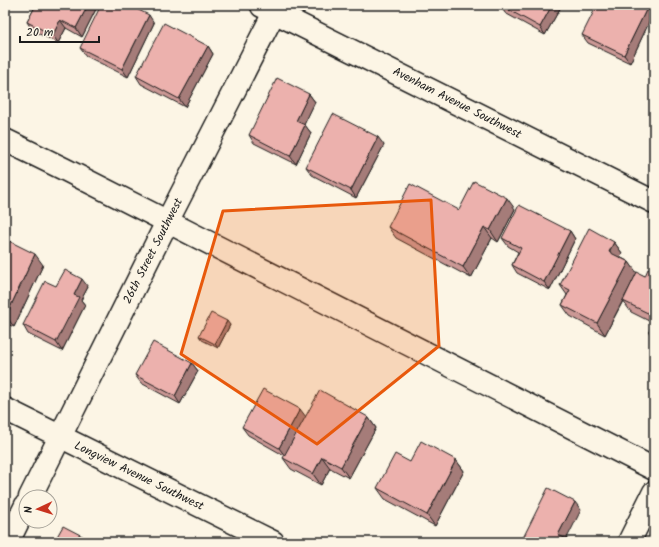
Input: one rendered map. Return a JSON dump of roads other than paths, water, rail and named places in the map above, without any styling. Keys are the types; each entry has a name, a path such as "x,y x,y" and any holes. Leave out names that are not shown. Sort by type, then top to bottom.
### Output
{"street":[{"name":"Avenham Avenue Southwest","path":"271,7 654,202"},
{"name":"26th Street Southwest","path":"34,489 167,222 271,7"},
{"path":"5,140 654,469"},
{"name":"Longview Avenue Southwest","path":"5,410 273,542"},
{"path":"629,542 654,492"},
{"path":"8,542 18,522"}]}
